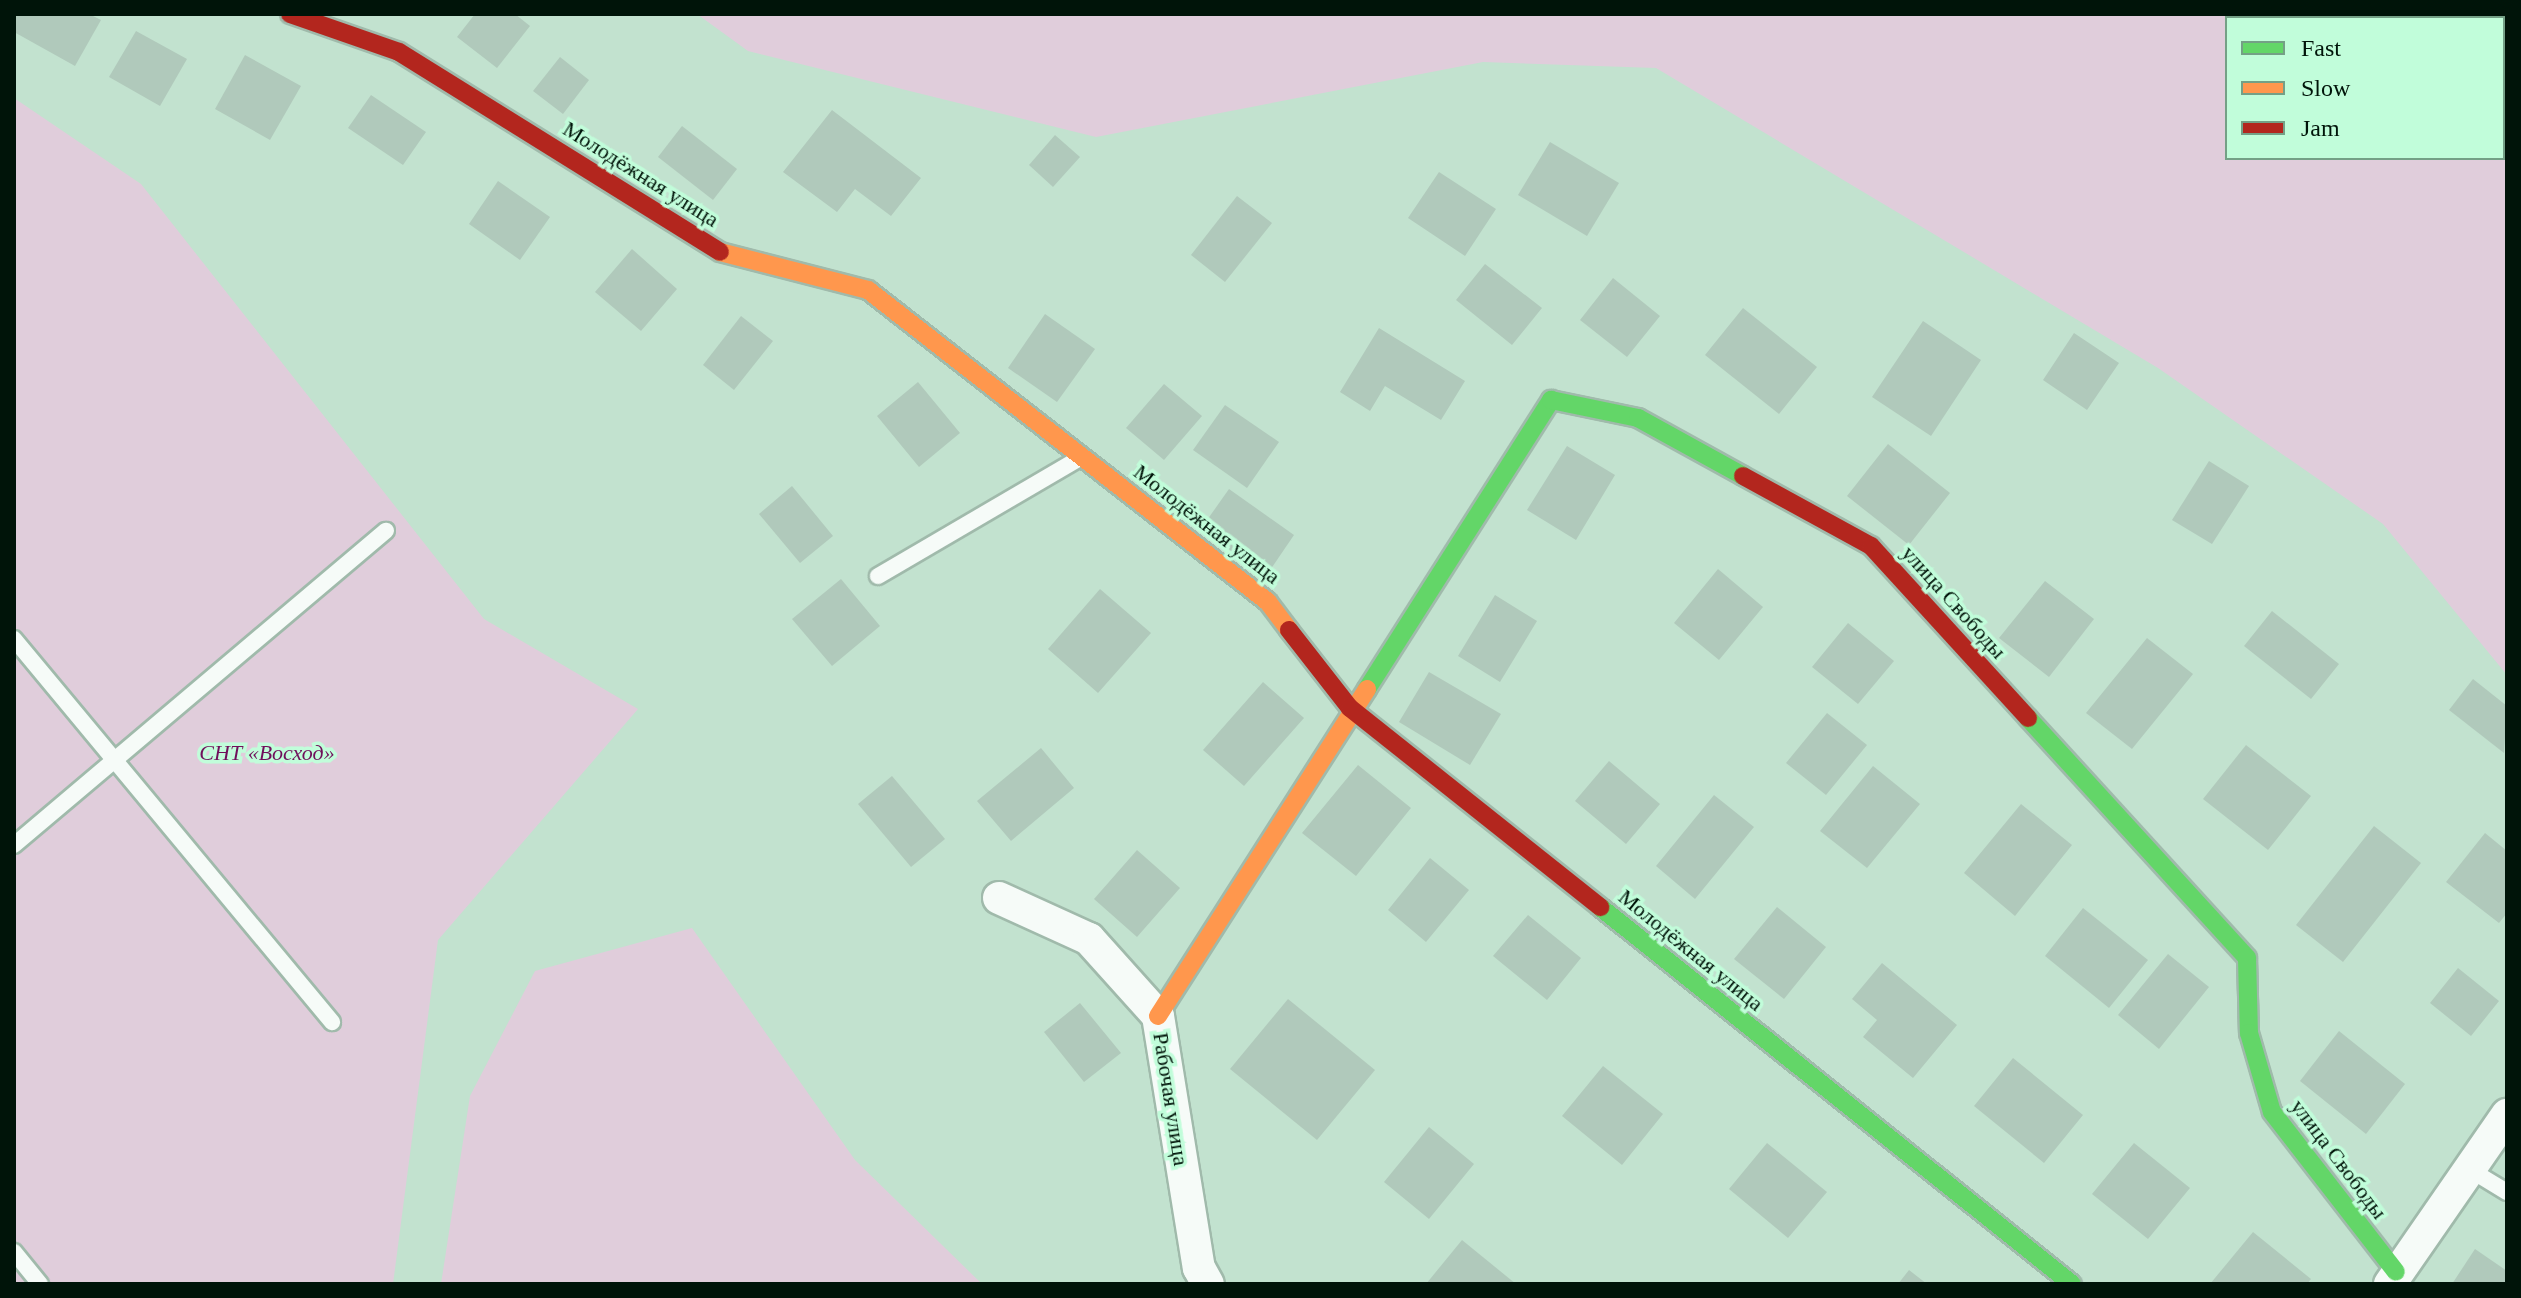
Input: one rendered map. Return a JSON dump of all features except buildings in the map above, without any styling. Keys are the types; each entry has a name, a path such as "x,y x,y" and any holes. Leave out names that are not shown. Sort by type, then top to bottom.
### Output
{"street":[{"name":"Молодёжная улица","path":"290,14 399,52 726,255 868,290 1268,602 1350,708 2072,1284"},
{"name":"улица Свободы","path":"1350,708 1551,400 1638,418 1871,546 2247,958 2249,1033 2272,1112 2393,1278"},
{"path":"1158,1016 1350,708"},
{"name":"Рабочая улица","path":"999,898 1089,939 1158,1016 1199,1268 1208,1284"},
{"path":"2393,1278 2507,1115"}],"lane":[{"path":"878,576 1083,456"},
{"path":"14,845 386,531"},
{"path":"14,639 332,1022"},
{"path":"2469,1169 2507,1192"},
{"path":"14,1252 40,1284"}],"green space":[{"path":"697,14 2507,14 2507,675 2383,524 2158,368 1656,68 1483,62 1096,137 748,51"},
{"name":"СНТ «Восход»","path":"14,98 141,184 484,619 638,709 438,940 393,1284 14,1284"},
{"path":"692,928 855,1160 982,1284 441,1284 470,1096 535,971"}],"traffic: fast":[{"path":"1367,689 1551,400 1638,418 1743,476"},
{"path":"2028,718 2247,958 2249,1033 2272,1112 2396,1272"},
{"path":"1600,907 2072,1284"}],"traffic: slow":[{"path":"720,252 868,290 1268,602 1289,630"},
{"path":"1158,1016 1367,689"}],"traffic: jam":[{"path":"290,14 399,52 720,252"},
{"path":"1743,476 1871,546 2028,718"},
{"path":"1289,630 1350,708 1600,907"}]}
